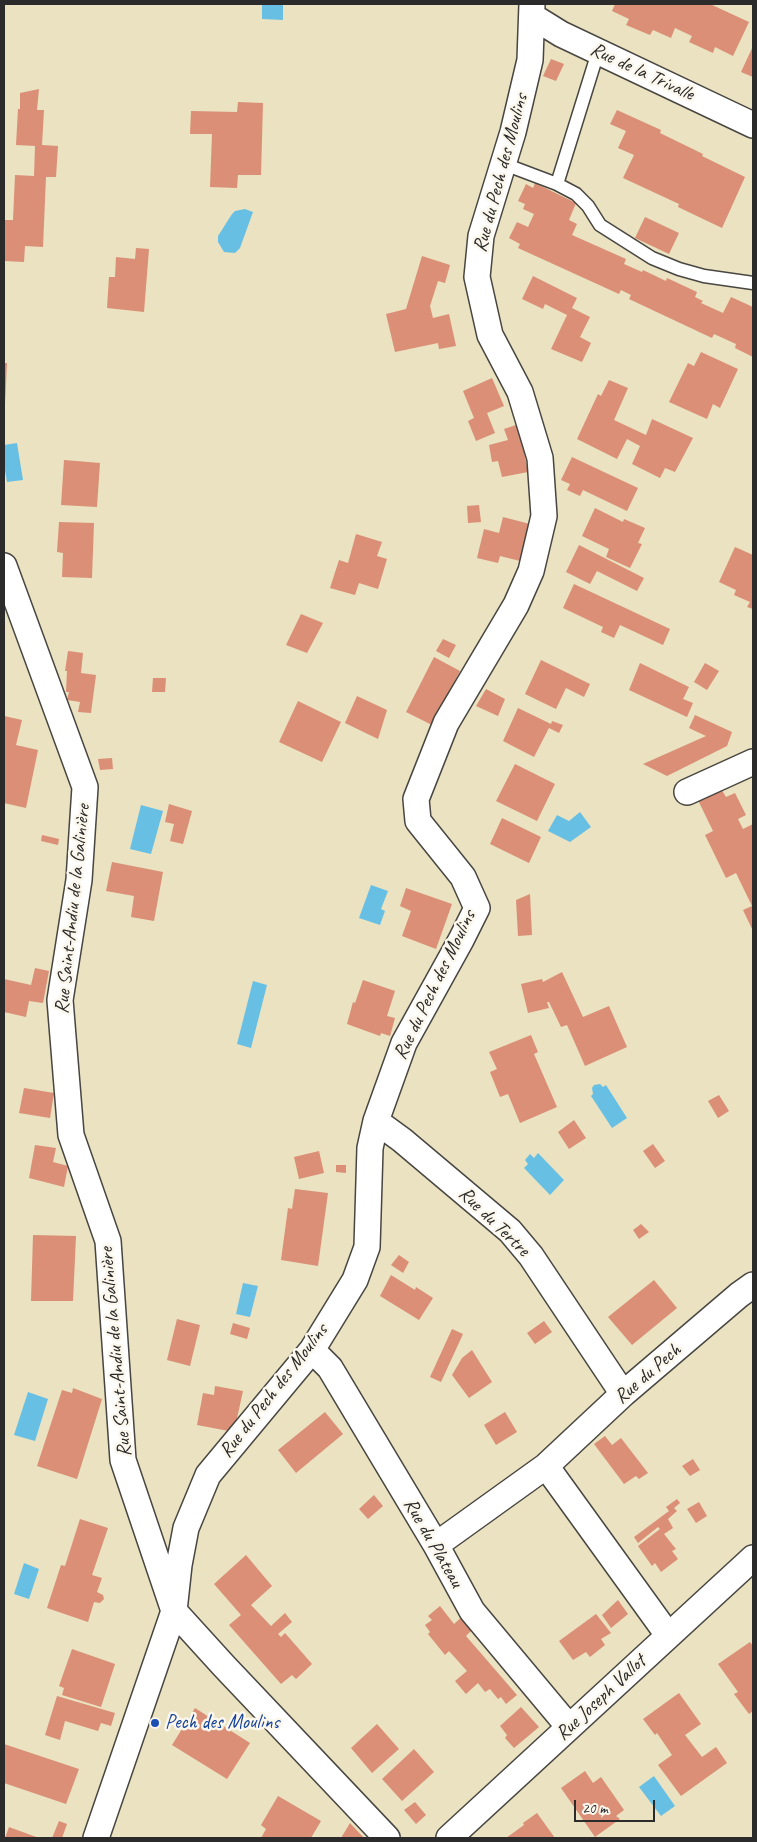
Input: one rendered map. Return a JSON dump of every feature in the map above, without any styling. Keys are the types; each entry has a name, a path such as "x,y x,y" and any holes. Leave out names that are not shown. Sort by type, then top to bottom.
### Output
{"street":[{"name":"Rue de la Trivalle","path":"532,10 561,34 753,125"},
{"name":"Rue du Pech des Moulins","path":"96,1838 174,1611 179,1565 186,1528 208,1475 312,1350 355,1280 367,1247 370,1148 376,1121 404,1043 477,908 463,877 418,821 416,799 446,723 516,605 531,571 544,516 540,458 520,392 490,334 477,277 481,236 514,132 530,60 532,10"},
{"name":"Rue Saint-Andiu de la Galinière","path":"4,566 85,787 79,880 60,1000 71,1135 108,1241 123,1460 174,1611"},
{"path":"687,792 753,762"},
{"name":"Rue du Tertre","path":"376,1121 402,1140 510,1231 531,1256 623,1394"},
{"name":"Rue du Pech","path":"436,1545 546,1466 623,1394 753,1285"},
{"name":"Rue du Plateau","path":"312,1350 330,1368 436,1545 472,1611 569,1727"},
{"path":"546,1466 668,1635"},
{"name":"Rue Joseph Vallot","path":"449,1838 753,1558"},
{"path":"174,1611 388,1838"}],"lane":[{"path":"557,184 598,52"},
{"path":"504,164 557,184 576,194 588,206 600,225 652,258 679,269 704,276 753,283"}],"water":[{"path":"262,4 283,4 283,20 262,19"},
{"path":"245,209 253,212 240,248 235,253 224,252 218,242 218,236 235,211"},
{"path":"17,443 23,480 7,482 4,464 4,445"},
{"path":"141,805 163,811 151,854 130,849"},
{"path":"580,812 591,827 570,842 548,831 557,815 569,821"},
{"path":"371,885 388,891 381,909 385,911 380,925 359,918"},
{"path":"253,981 267,985 251,1048 237,1044"},
{"path":"600,1084 603,1087 606,1085 627,1118 612,1128 591,1096 594,1085"},
{"path":"538,1153 564,1180 550,1195 524,1168 528,1164 525,1160 530,1154 534,1158"},
{"path":"243,1283 258,1286 250,1317 236,1314"},
{"path":"28,1392 48,1399 35,1441 14,1435"},
{"path":"24,1563 39,1569 29,1599 14,1594"},
{"path":"654,1776 675,1806 661,1816 639,1787"}],"building":[{"path":"615,4 710,4 749,22 733,56 715,47 713,53 689,42 692,36 675,28 671,38 653,30 650,35 626,25 629,19 612,11"},
{"path":"753,46 753,77 741,72"},
{"path":"551,59 564,64 556,81 543,76"},
{"path":"39,89 37,110 44,110 42,145 58,146 56,177 46,177 43,247 25,246 24,262 4,261 4,220 13,220 15,175 34,176 35,146 16,145 20,93"},
{"path":"238,102 263,103 261,175 238,175 237,188 210,187 212,134 190,134 191,111 237,112"},
{"path":"617,110 661,130 660,133 745,177 722,228 678,207 679,204 623,178 634,155 618,148 626,131 610,124"},
{"path":"535,183 576,203 569,220 577,224 572,235 626,259 624,264 642,272 643,270 666,281 667,278 697,292 695,297 703,301 701,303 723,313 731,297 753,307 753,357 735,348 736,344 714,334 712,338 629,299 631,295 621,290 619,294 518,248 520,244 509,238 517,222 528,227 534,214 523,209 525,204 518,201 526,184 533,188"},
{"path":"645,217 679,233 669,254 635,238"},
{"path":"136,248 149,249 144,312 107,308 109,277 115,277 116,257 135,259"},
{"path":"422,256 450,265 445,283 438,281 430,306 433,318 449,314 456,346 439,349 438,343 395,352 386,314 406,309"},
{"path":"533,276 577,298 572,308 590,317 580,337 591,343 582,362 551,349 567,315 545,304 543,309 522,299"},
{"path":"701,352 738,369 720,408 713,404 707,419 669,402 688,363 694,366"},
{"path":"4,363 7,363 5,404 4,404"},
{"path":"492,378 504,406 487,413 495,433 476,441 468,421 474,418 463,391"},
{"path":"609,380 628,388 614,420 646,435 652,419 693,438 675,472 665,468 660,478 632,464 640,446 627,439 617,459 577,439 598,394 601,396"},
{"path":"516,425 522,441 528,472 502,477 498,461 492,462 489,445 508,440 504,429"},
{"path":"572,457 638,488 627,511 583,490 580,496 567,490 570,484 561,480"},
{"path":"64,460 100,463 97,507 61,505"},
{"path":"479,505 481,522 468,523 467,506"},
{"path":"595,508 623,522 624,519 645,528 638,543 642,544 630,568 606,557 609,549 582,536"},
{"path":"503,517 530,524 524,562 500,556 498,563 477,558 484,529 499,533"},
{"path":"59,522 94,523 92,578 62,577 63,553 57,552"},
{"path":"356,534 382,542 377,556 387,559 378,589 359,583 355,595 330,588 339,560 348,563"},
{"path":"579,545 644,578 637,591 597,571 590,584 566,572"},
{"path":"735,547 753,555 753,609 747,607 750,602 734,595 736,590 719,582"},
{"path":"574,584 670,629 663,645 620,625 614,638 601,632 603,627 563,608"},
{"path":"301,614 323,623 307,653 286,645"},
{"path":"443,639 456,645 449,658 436,651"},
{"path":"68,651 83,653 81,673 96,675 91,713 78,712 80,702 67,700 69,692 66,692 67,671 65,671"},
{"path":"434,657 460,671 432,725 406,712"},
{"path":"541,660 590,684 584,697 566,688 556,709 525,694"},
{"path":"640,663 689,687 683,699 693,703 687,717 629,690"},
{"path":"705,663 719,671 707,690 694,682"},
{"path":"153,678 166,678 165,692 152,692"},
{"path":"486,689 505,699 498,716 476,706"},
{"path":"357,696 387,710 378,739 345,723"},
{"path":"298,701 341,722 322,762 279,742"},
{"path":"518,708 551,724 552,721 563,725 559,733 549,728 534,757 503,741"},
{"path":"695,715 732,732 727,746 667,776 643,764 706,736 689,728"},
{"path":"4,716 22,720 16,745 38,750 26,808 4,803"},
{"path":"112,758 113,769 100,770 98,759"},
{"path":"515,764 555,784 537,821 496,801"},
{"path":"720,787 726,797 735,793 746,815 738,819 743,829 753,824 753,931 743,910 752,906 736,873 726,878 705,835 713,831 697,798"},
{"path":"169,804 192,811 183,844 170,841 174,824 165,822"},
{"path":"502,818 541,837 529,863 490,844"},
{"path":"42,835 59,839 58,845 41,841"},
{"path":"112,862 163,872 154,921 131,917 134,896 106,891"},
{"path":"406,888 452,904 436,949 402,936 411,911 400,906"},
{"path":"530,894 532,935 518,936 516,900"},
{"path":"35,968 49,971 43,1003 29,1001 26,1017 4,1012 4,979 31,985"},
{"path":"562,972 583,1017 609,1006 627,1047 585,1066 567,1025 561,1027 549,1002 547,1002 549,1008 528,1013 521,984 542,979 543,982"},
{"path":"363,980 395,991 387,1016 395,1018 390,1036 381,1033 380,1036 347,1024 353,1002 355,1003"},
{"path":"531,1035 538,1052 534,1054 557,1107 520,1123 508,1094 500,1097 490,1072 497,1069 489,1052"},
{"path":"24,1088 54,1093 50,1118 19,1113"},
{"path":"719,1095 729,1111 718,1118 708,1101"},
{"path":"574,1120 586,1138 569,1149 558,1132"},
{"path":"653,1144 665,1161 655,1168 643,1151"},
{"path":"35,1145 56,1148 53,1162 68,1166 64,1187 29,1178"},
{"path":"319,1151 324,1173 299,1179 294,1157"},
{"path":"336,1165 346,1165 346,1173 336,1172"},
{"path":"295,1189 328,1193 318,1266 281,1260 288,1208 292,1209"},
{"path":"641,1224 649,1232 639,1239 633,1230"},
{"path":"33,1235 76,1236 73,1301 31,1301"},
{"path":"399,1255 409,1262 403,1273 391,1265"},
{"path":"391,1275 415,1290 416,1287 433,1298 419,1320 380,1296"},
{"path":"654,1280 677,1308 632,1345 608,1317"},
{"path":"177,1319 200,1325 190,1366 167,1360"},
{"path":"544,1321 552,1332 535,1344 527,1333"},
{"path":"233,1323 250,1328 247,1339 230,1334"},
{"path":"452,1329 463,1334 441,1382 430,1377"},
{"path":"472,1350 492,1382 469,1398 452,1375 462,1358"},
{"path":"215,1386 243,1391 234,1432 197,1425 203,1393 214,1395"},
{"path":"73,1388 102,1399 77,1479 37,1466 62,1390 72,1393"},
{"path":"325,1412 343,1434 296,1473 278,1450"},
{"path":"505,1412 517,1432 496,1445 484,1425"},
{"path":"605,1436 612,1445 621,1438 648,1473 639,1479 636,1476 624,1484 594,1444"},
{"path":"693,1459 700,1470 690,1476 682,1466"},
{"path":"374,1495 383,1506 368,1519 359,1509"},
{"path":"677,1499 680,1503 674,1508 677,1511 668,1519 673,1528 664,1534 676,1549 672,1551 678,1559 661,1572 655,1563 652,1566 638,1546 660,1529 658,1527 638,1543 634,1537 669,1511 666,1507"},
{"path":"699,1502 707,1516 696,1523 687,1509"},
{"path":"80,1519 108,1528 92,1575 102,1578 97,1592 103,1595 104,1599 100,1603 94,1602 88,1622 47,1608 61,1565 65,1566"},
{"path":"246,1555 272,1586 251,1605 271,1626 285,1613 292,1622 278,1634 281,1637 285,1633 312,1664 296,1679 292,1675 281,1684 229,1625 241,1615 214,1584"},
{"path":"618,1600 628,1614 611,1628 602,1615"},
{"path":"440,1606 454,1624 464,1615 474,1628 466,1636 517,1695 506,1704 501,1697 498,1699 490,1689 485,1692 478,1683 466,1694 455,1681 467,1671 449,1651 445,1655 428,1634 430,1632 425,1625 432,1620 428,1616"},
{"path":"596,1614 611,1633 601,1639 605,1645 590,1657 586,1652 573,1660 559,1641"},
{"path":"750,1642 753,1646 753,1711 749,1714 734,1694 738,1692 718,1664"},
{"path":"72,1649 115,1664 101,1707 62,1695 64,1688 59,1686"},
{"path":"679,1693 701,1724 685,1735 702,1757 716,1747 727,1763 681,1796 658,1765 672,1755 657,1733 655,1735 643,1719"},
{"path":"57,1696 115,1713 111,1726 101,1723 98,1731 65,1721 60,1740 45,1735"},
{"path":"521,1707 539,1727 514,1748 505,1738 507,1735 500,1726"},
{"path":"195,1708 250,1743 227,1779 172,1745"},
{"path":"377,1724 399,1749 372,1773 351,1748"},
{"path":"4,1744 79,1769 66,1804 4,1783"},
{"path":"414,1749 434,1772 402,1801 382,1779"},
{"path":"585,1771 593,1783 601,1777 624,1810 616,1816 620,1819 595,1837 561,1788"},
{"path":"278,1796 321,1821 311,1838 261,1838 266,1829 261,1825"},
{"path":"415,1802 426,1815 416,1824 404,1810"},
{"path":"537,1813 555,1838 506,1838 524,1825 523,1823"},
{"path":"59,1821 67,1824 62,1838 52,1838"},
{"path":"350,1823 364,1838 341,1838"},
{"path":"9,1827 39,1838 5,1838"}],"place":[{"name":"Pech des Moulins","path":"155,1723"}]}
